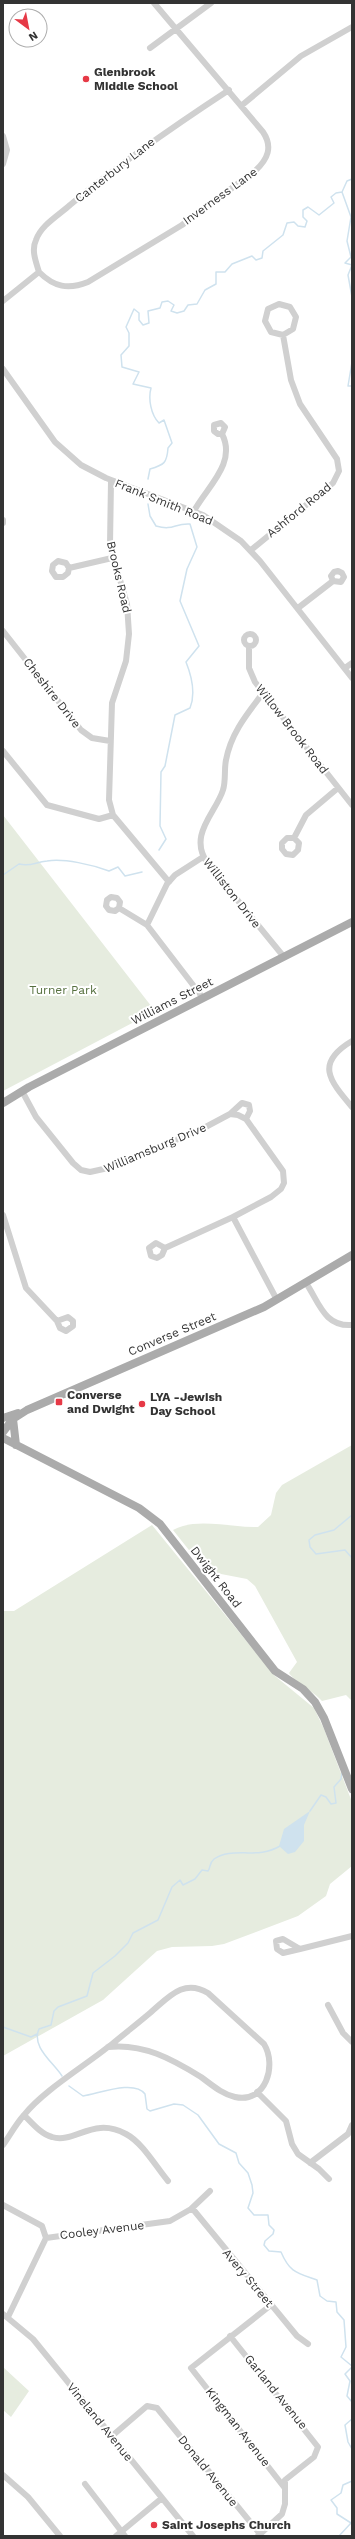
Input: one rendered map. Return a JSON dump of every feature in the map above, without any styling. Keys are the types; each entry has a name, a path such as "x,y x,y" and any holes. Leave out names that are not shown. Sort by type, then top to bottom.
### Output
{"main road":[{"name":"Williams Street","path":"3,1103 22,1091 352,922"},
{"name":"Converse Street","path":"3,1432 21,1413 277,1300 352,1255"},
{"path":"3,1418 21,1413"},
{"path":"14,1419 16,1445"},
{"name":"Dwight Road","path":"3,1438 139,1508 160,1524 275,1670 303,1689 315,1702 324,1718 352,1789"}],"street":[{"name":"Inverness Lane","path":"39,272 49,282 61,286 76,286 88,282 182,225 256,171 267,157 268,141 229,90 154,3"},
{"path":"150,48 210,3"},
{"path":"241,106 301,56 352,27"},
{"name":"Canterbury Lane","path":"39,272 34,248 36,240 43,229 99,181 152,140 229,90"},
{"path":"3,136 7,150 3,164"},
{"path":"3,301 39,272"},
{"path":"279,304 290,307 296,318 293,329 283,335 271,332 265,321 268,309 279,304"},
{"name":"Ashford Road","path":"251,550 333,483 339,471 337,459 311,423 297,396 288,367 283,335"},
{"name":"Frank Smith Road","path":"3,369 62,449 81,465 111,480 194,511 225,528 251,550 352,678"},
{"path":"194,511 224,463 227,448 222,434"},
{"name":"Brooks Road","path":"111,480 109,526 112,558 127,604 129,634 126,661 113,698 110,741 109,800 113,815"},
{"path":"69,568 112,558"},
{"path":"298,608 333,581"},
{"name":"Cheshire Drive","path":"3,631 82,730 92,738 110,741"},
{"name":"Willow Brook Road","path":"249,646 250,671 264,693 352,805"},
{"path":"345,668 352,663"},
{"name":"Williston Drive","path":"264,693 243,718 230,744 225,767 223,790 208,816 203,831 203,856 284,957"},
{"path":"3,751 47,805 98,819 113,815 169,882"},
{"path":"294,838 306,815 338,788"},
{"path":"147,924 169,882 203,856"},
{"path":"119,908 147,924 203,998"},
{"path":"352,1040 335,1053 329,1072 331,1082 352,1107"},
{"name":"Williamsburg Drive","path":"22,1091 36,1117 73,1162 81,1170 90,1172 108,1168 200,1130 230,1114 240,1104 246,1103 250,1109 246,1119 283,1171 284,1183 275,1195 233,1217 165,1248"},
{"path":"230,1114 238,1115 246,1119"},
{"path":"3,1215 26,1288 57,1321"},
{"path":"233,1217 277,1300"},
{"path":"306,1283 321,1310 329,1319 341,1324 352,1325"},
{"path":"300,1948 352,1936"},
{"path":"3,2145 24,2115 36,2102 108,2047 171,1993 187,1988 200,1989 218,2001 268,2050 271,2060 269,2075 257,2092 242,2098 229,2095 192,2072 154,2052 136,2047 108,2047"},
{"path":"328,2005 343,2034 352,2042"},
{"path":"257,2092 285,2118 293,2148 300,2156 329,2179"},
{"path":"24,2115 42,2132 56,2138 69,2137 91,2128 120,2131 130,2136 168,2182"},
{"path":"310,2163 348,2134 352,2125"},
{"name":"Cooley Avenue","path":"6,2315 46,2238 164,2222 177,2218 192,2208 210,2191"},
{"path":"3,2205 42,2226 46,2238"},
{"name":"Avery Street","path":"192,2208 297,2336 308,2344"},
{"path":"230,2336 271,2305"},
{"name":"Vineland Avenue","path":"6,2315 33,2339 193,2536"},
{"name":"Kingman Avenue","path":"230,2336 190,2368 284,2487"},
{"name":"Garland Avenue","path":"230,2336 317,2444 318,2450 314,2457 285,2480 284,2487"},
{"name":"Donald Avenue","path":"112,2436 147,2406 156,2408 259,2535"},
{"path":"3,2475 28,2497 60,2536"},
{"path":"85,2484 120,2535 162,2498"},
{"path":"259,2535 282,2514 285,2504 284,2487"}],"green space":[{"name":"Turner Park","path":"3,815 155,1011 3,1091"},
{"path":"352,1445 352,1701 346,1695 322,1701 294,1679 289,1673 297,1662 255,1586 247,1579 221,1574 208,1574 173,1530 192,1524 258,1527 271,1515 276,1493 282,1485"},
{"path":"152,1525 275,1676 314,1708 324,1729 352,1802 352,1866 330,1884 326,1896 298,1916 224,1944 212,1946 172,1947 157,1951 103,2000 3,2056 3,1611 14,1611"},
{"path":"3,2367 29,2391 11,2417 3,2410"}],"water":[{"path":"310,1811 304,1825 304,1841 295,1852 288,1854 279,1846 284,1829"}],"waterway":[{"path":"148,479 150,469 164,463 167,457 168,448 172,443 164,420 159,423 152,411 150,397 151,388 133,384 139,372 122,367 121,355 129,346 129,333 126,327 134,309 139,313 139,320 143,325 149,323 148,311 160,308 162,302 168,301 174,305 171,311 177,313 184,311 188,305 197,304 205,290 216,284 216,272 225,272 232,264 252,256 256,260 262,258 263,251 283,235 287,223 294,222 298,226 305,227 307,221 303,217 303,210 308,207 319,215 334,203 331,197 336,193 342,192 347,181 352,179"},
{"path":"342,192 351,217 347,241 351,257 345,263 352,265 348,275 352,297"},
{"path":"352,362 348,386 352,386"},
{"path":"148,504 150,516 156,526 167,528 190,524 197,547 187,569 180,601 199,646 186,662 190,673 193,697 190,708 175,715 165,766 161,772 160,826 166,839 159,850"},
{"path":"3,875 19,864 30,865 54,860 95,866 109,871 118,867 125,876 142,872"},
{"path":"352,1515 334,1530 315,1535 309,1540 310,1547 316,1554 345,1550 352,1558"},
{"path":"310,1811 321,1795 326,1797 331,1804 336,1803 334,1787 341,1779 342,1773"},
{"path":"62,2076 40,2048 37,2036 39,2029 51,2025 54,2011 58,2007 87,1996 93,1973 115,1956 128,1943 133,1933 158,1920 172,1887 180,1880 183,1885 195,1879 202,1870 208,1871 212,1860 221,1855 229,1853 263,1852 280,1846"},
{"path":"3,2027 31,2037 37,2034"},
{"path":"69,2086 83,2096 116,2089 133,2088 140,2090 145,2094 147,2109 150,2111 174,2104 183,2105 198,2115 219,2144 236,2153 239,2163 248,2173 253,2193 248,2208 254,2215 268,2215 269,2225 274,2230 273,2234 265,2241 264,2245 269,2251 281,2252 284,2259 295,2271 304,2276 317,2280 320,2296 327,2301 336,2302 337,2312 344,2320 346,2347 341,2357 352,2366"},
{"path":"352,2367 345,2374 350,2381 347,2396 352,2402"},
{"path":"352,2419 345,2425 348,2442 352,2449"},
{"path":"339,2536 351,2523 337,2514 337,2508 331,2500 341,2493 343,2485 352,2481"}],"place":[{"name":"Glenbrook Middle School","path":"86,79"},
{"name":"Converse and Dwight","path":"59,1402"},
{"name":"LYA -Jewish Day School","path":"142,1404"},
{"name":"Saint Josephs Church","path":"154,2525"}]}
